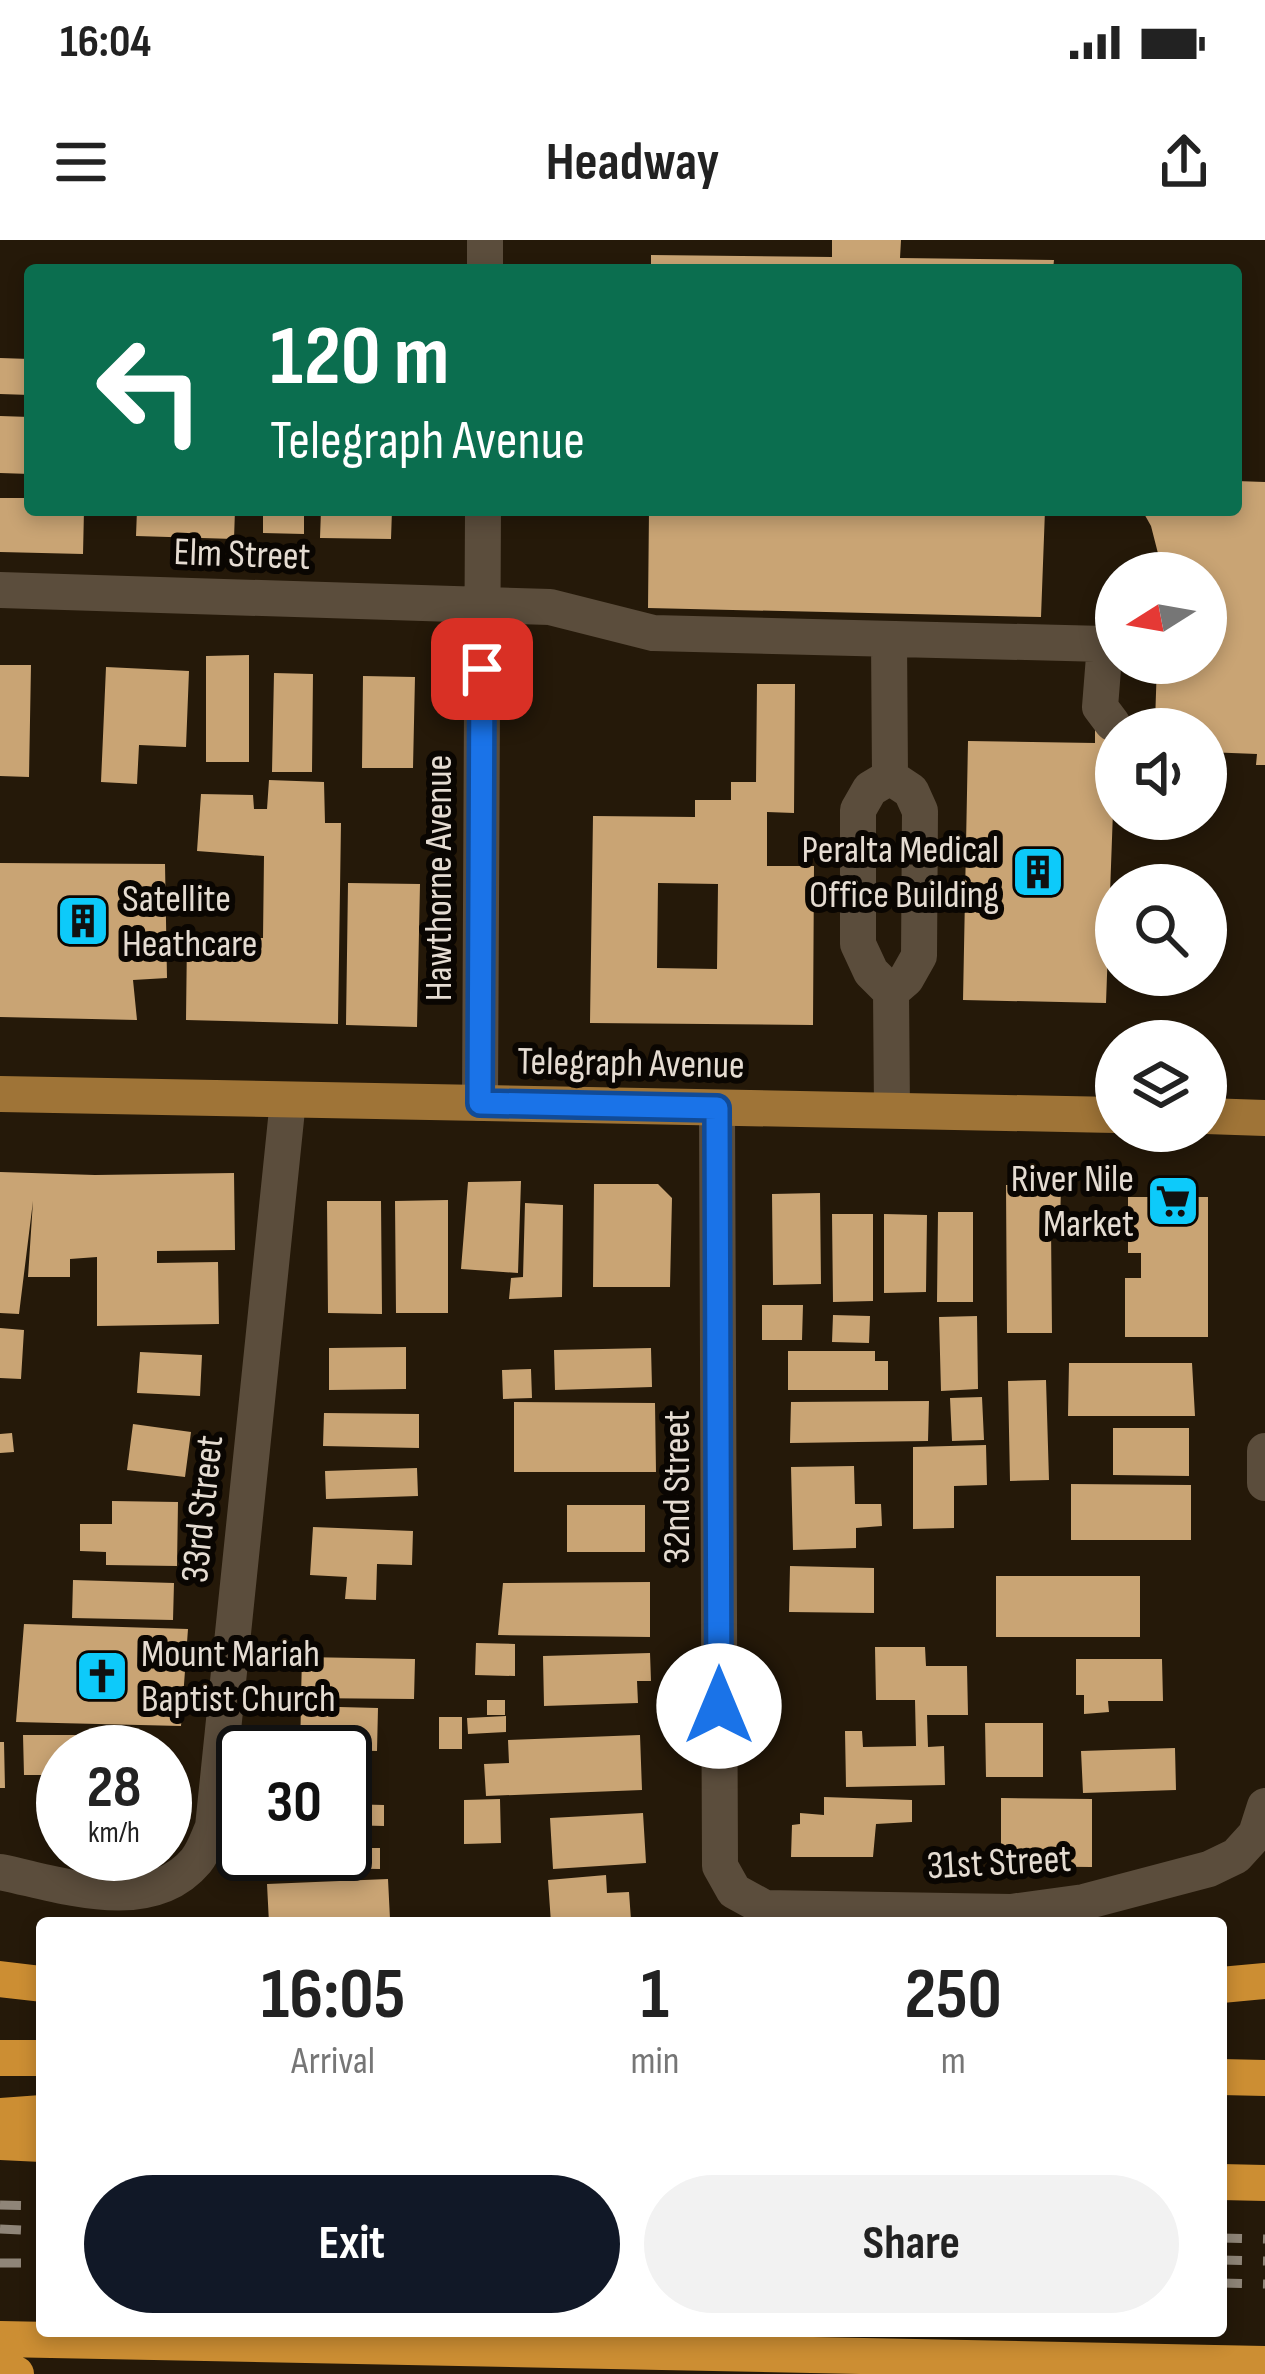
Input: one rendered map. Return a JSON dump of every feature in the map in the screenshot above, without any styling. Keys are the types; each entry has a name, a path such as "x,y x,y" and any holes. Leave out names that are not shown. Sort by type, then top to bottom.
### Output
{"highway":[{"path":"0,1979 36,1983"},
{"path":"1227,1984 1265,1981"},
{"path":"0,2058 36,2057"},
{"path":"1227,2077 1265,2078"},
{"path":"0,2116 36,2113"},
{"path":"0,2142 36,2144"},
{"path":"1227,2182 1265,2183"},
{"path":"0,2339 1265,2364"},
{"path":"0,2368 16,2374"}],"main road":[{"name":"Telegraph Avenue","path":"0,1094 1095,1114"},
{"path":"1227,1117 1265,1118"}],"street":[{"name":"Hawthorne Avenue","path":"480,1103 483,516"},
{"name":"Elm Street","path":"0,590 550,607 652,633 1105,644 1101,708"},
{"path":"889,639 890,777"},
{"path":"890,777 870,789 858,810 858,944 871,972 891,992 892,1110"},
{"path":"890,777 910,791 920,811 919,956 906,979 891,992"},
{"name":"33rd Street","path":"0,1872 101,1892 132,1892 184,1873 200,1857 213,1827 289,1100"},
{"name":"32nd Street","path":"717,1108 721,1866"},
{"path":"1265,1450 1265,1484"},
{"name":"31st Street","path":"721,1866 734,1892 765,1908 1011,1912 1084,1902 1209,1869 1236,1856 1256,1834 1265,1806"}],"building":[{"path":"832,240 901,240 900,258 1054,260 1054,264 651,264 651,255 832,257"},
{"path":"0,358 24,359 24,395 0,394"},
{"path":"0,416 24,417 24,474 0,473"},
{"name":"Peralta Medical Office Building","path":"1242,481 1265,482 1265,765 1256,765 1257,754 1227,753 1227,708 1156,708 1156,684 1227,684 1227,552 1158,552 1145,516 1242,516"},
{"path":"0,498 24,498 24,516 84,516 83,554 0,552"},
{"path":"137,516 235,516 234,539 136,536"},
{"path":"263,516 304,516 304,534 263,533"},
{"path":"321,516 392,516 391,539 320,538"},
{"path":"649,516 1045,516 1041,617 648,608"},
{"path":"249,655 249,762 206,762 206,656"},
{"path":"0,665 31,665 29,777 0,776"},
{"path":"106,667 189,671 186,747 139,745 137,784 101,782"},
{"path":"274,673 313,674 312,772 272,772"},
{"path":"363,676 415,677 413,768 362,768"},
{"path":"757,684 795,684 794,813 767,812 767,866 814,866 813,1025 590,1023 593,816 695,817 695,800 731,800 731,782 756,782","holes":["658,883 718,884 717,969 657,968"]},
{"name":"Peralta Medical Office Building","path":"968,741 1095,743 1095,840 1112,840 1111,864 1095,864 1095,996 1106,996 1106,1003 963,1000"},
{"path":"269,780 324,782 325,823 341,823 338,1024 186,1020 187,937 263,938 264,856 197,851 201,794 253,795 254,809 267,809"},
{"name":"Satellite Heathcare","path":"0,863 165,864 167,978 133,980 137,1020 0,1017"},
{"path":"348,883 420,884 417,1027 346,1025"},
{"path":"0,1172 234,1173 235,1250 157,1251 157,1263 218,1262 219,1324 97,1326 97,1257 70,1259 70,1277 28,1277 33,1201 19,1314 0,1313"},
{"path":"521,1181 518,1273 461,1269 468,1182"},
{"path":"594,1184 658,1184 672,1198 670,1287 593,1287"},
{"path":"1006,1185 1061,1185 1060,1226 1051,1226 1052,1333 1007,1333"},
{"path":"820,1193 821,1284 773,1285 772,1194"},
{"path":"1128,1197 1208,1197 1208,1337 1125,1337 1125,1278 1141,1278 1141,1253 1128,1253"},
{"path":"448,1200 448,1313 396,1313 395,1201"},
{"path":"327,1201 381,1201 382,1314 328,1313"},
{"path":"525,1203 563,1205 562,1297 509,1299 511,1278 523,1277"},
{"path":"938,1212 973,1212 973,1302 937,1302"},
{"path":"832,1214 873,1214 873,1301 833,1302"},
{"path":"884,1214 927,1215 926,1292 884,1293"},
{"path":"762,1305 803,1305 802,1340 762,1340"},
{"path":"833,1315 870,1316 869,1343 832,1342"},
{"path":"977,1316 978,1389 941,1391 939,1317"},
{"path":"0,1328 24,1330 21,1379 0,1378"},
{"path":"406,1347 406,1389 329,1390 329,1348"},
{"path":"651,1348 652,1387 555,1390 554,1350"},
{"path":"788,1351 875,1351 875,1361 888,1361 888,1390 788,1390"},
{"path":"140,1352 202,1355 200,1396 137,1393"},
{"path":"1069,1363 1192,1363 1195,1416 1068,1416"},
{"path":"531,1369 532,1398 503,1399 502,1370"},
{"path":"1046,1380 1049,1480 1010,1481 1008,1381"},
{"path":"982,1397 984,1440 952,1441 950,1398"},
{"path":"929,1401 928,1441 790,1443 791,1402"},
{"path":"514,1402 655,1403 656,1472 514,1472"},
{"path":"324,1413 419,1414 419,1448 323,1446"},
{"path":"133,1424 191,1432 185,1477 127,1470"},
{"path":"1113,1428 1189,1428 1189,1476 1113,1475"},
{"path":"12,1433 14,1452 0,1453 0,1434"},
{"path":"986,1445 987,1485 954,1486 954,1528 913,1529 913,1447"},
{"path":"854,1466 855,1504 881,1504 882,1526 856,1528 856,1548 793,1550 791,1467"},
{"path":"417,1468 418,1496 326,1499 325,1471"},
{"path":"1071,1484 1191,1485 1191,1540 1071,1540"},
{"path":"112,1501 178,1502 177,1566 106,1565 106,1552 80,1551 80,1524 112,1524"},
{"path":"567,1505 645,1505 645,1552 567,1552"},
{"path":"313,1527 413,1531 412,1565 377,1564 376,1600 345,1599 347,1577 310,1575"},
{"path":"790,1566 874,1568 874,1613 789,1612"},
{"path":"996,1576 1140,1576 1140,1637 996,1637"},
{"path":"73,1580 174,1583 173,1620 72,1618"},
{"path":"650,1582 650,1637 498,1635 503,1583"},
{"name":"Mount Mariah Baptist Church","path":"24,1624 188,1629 181,1725 16,1722"},
{"path":"476,1643 515,1644 515,1676 475,1675"},
{"path":"875,1647 925,1647 926,1666 967,1666 968,1715 927,1715 928,1747 944,1746 945,1785 846,1787 845,1731 862,1731 863,1747 916,1746 915,1700 876,1700"},
{"path":"650,1653 651,1681 637,1681 638,1703 544,1706 543,1656"},
{"path":"302,1657 415,1659 414,1699 301,1698"},
{"path":"1076,1659 1162,1659 1163,1701 1108,1701 1109,1712 1084,1714 1084,1695 1076,1695"},
{"path":"487,1700 505,1700 505,1715 487,1715"},
{"path":"301,1706 378,1708 377,1751 372,1751 372,1725 301,1725"},
{"path":"506,1716 506,1732 468,1734 467,1718"},
{"path":"439,1717 462,1717 462,1749 439,1749"},
{"path":"985,1723 1043,1723 1043,1777 986,1777"},
{"path":"23,1735 36,1735 36,1775 24,1775"},
{"path":"640,1735 642,1790 486,1796 484,1764 509,1763 508,1740"},
{"path":"0,1742 4,1742 5,1788 0,1788"},
{"path":"1175,1748 1176,1790 1083,1793 1081,1751"},
{"path":"824,1797 912,1800 912,1822 876,1824 873,1857 791,1857 792,1825 800,1824 800,1813 824,1815"},
{"path":"1001,1798 1092,1799 1092,1867 1001,1866"},
{"path":"500,1799 501,1843 464,1844 464,1800"},
{"path":"372,1805 384,1805 384,1826 372,1826"},
{"path":"643,1813 646,1863 553,1869 550,1818"},
{"path":"372,1848 380,1848 380,1869 372,1869"},
{"path":"606,1875 607,1893 629,1892 631,1917 551,1917 548,1880"},
{"path":"388,1879 390,1917 269,1917 267,1884"}],"railway":[{"path":"0,2205 36,2206"},
{"path":"0,2229 36,2231"},
{"path":"1227,2238 1265,2239"},
{"path":"1227,2260 1265,2261"},
{"path":"0,2263 36,2263"},
{"path":"1227,2283 1265,2284"}],"place":[{"name":"Peralta Medical Office Building","path":"1038,872"},
{"name":"Satellite Heathcare","path":"83,921"},
{"name":"River Nile Market","path":"1173,1201"},
{"name":"Mount Mariah Baptist Church","path":"102,1676"}],"route":[{"path":"482,669 480,1103 717,1108 719,1706"}]}
